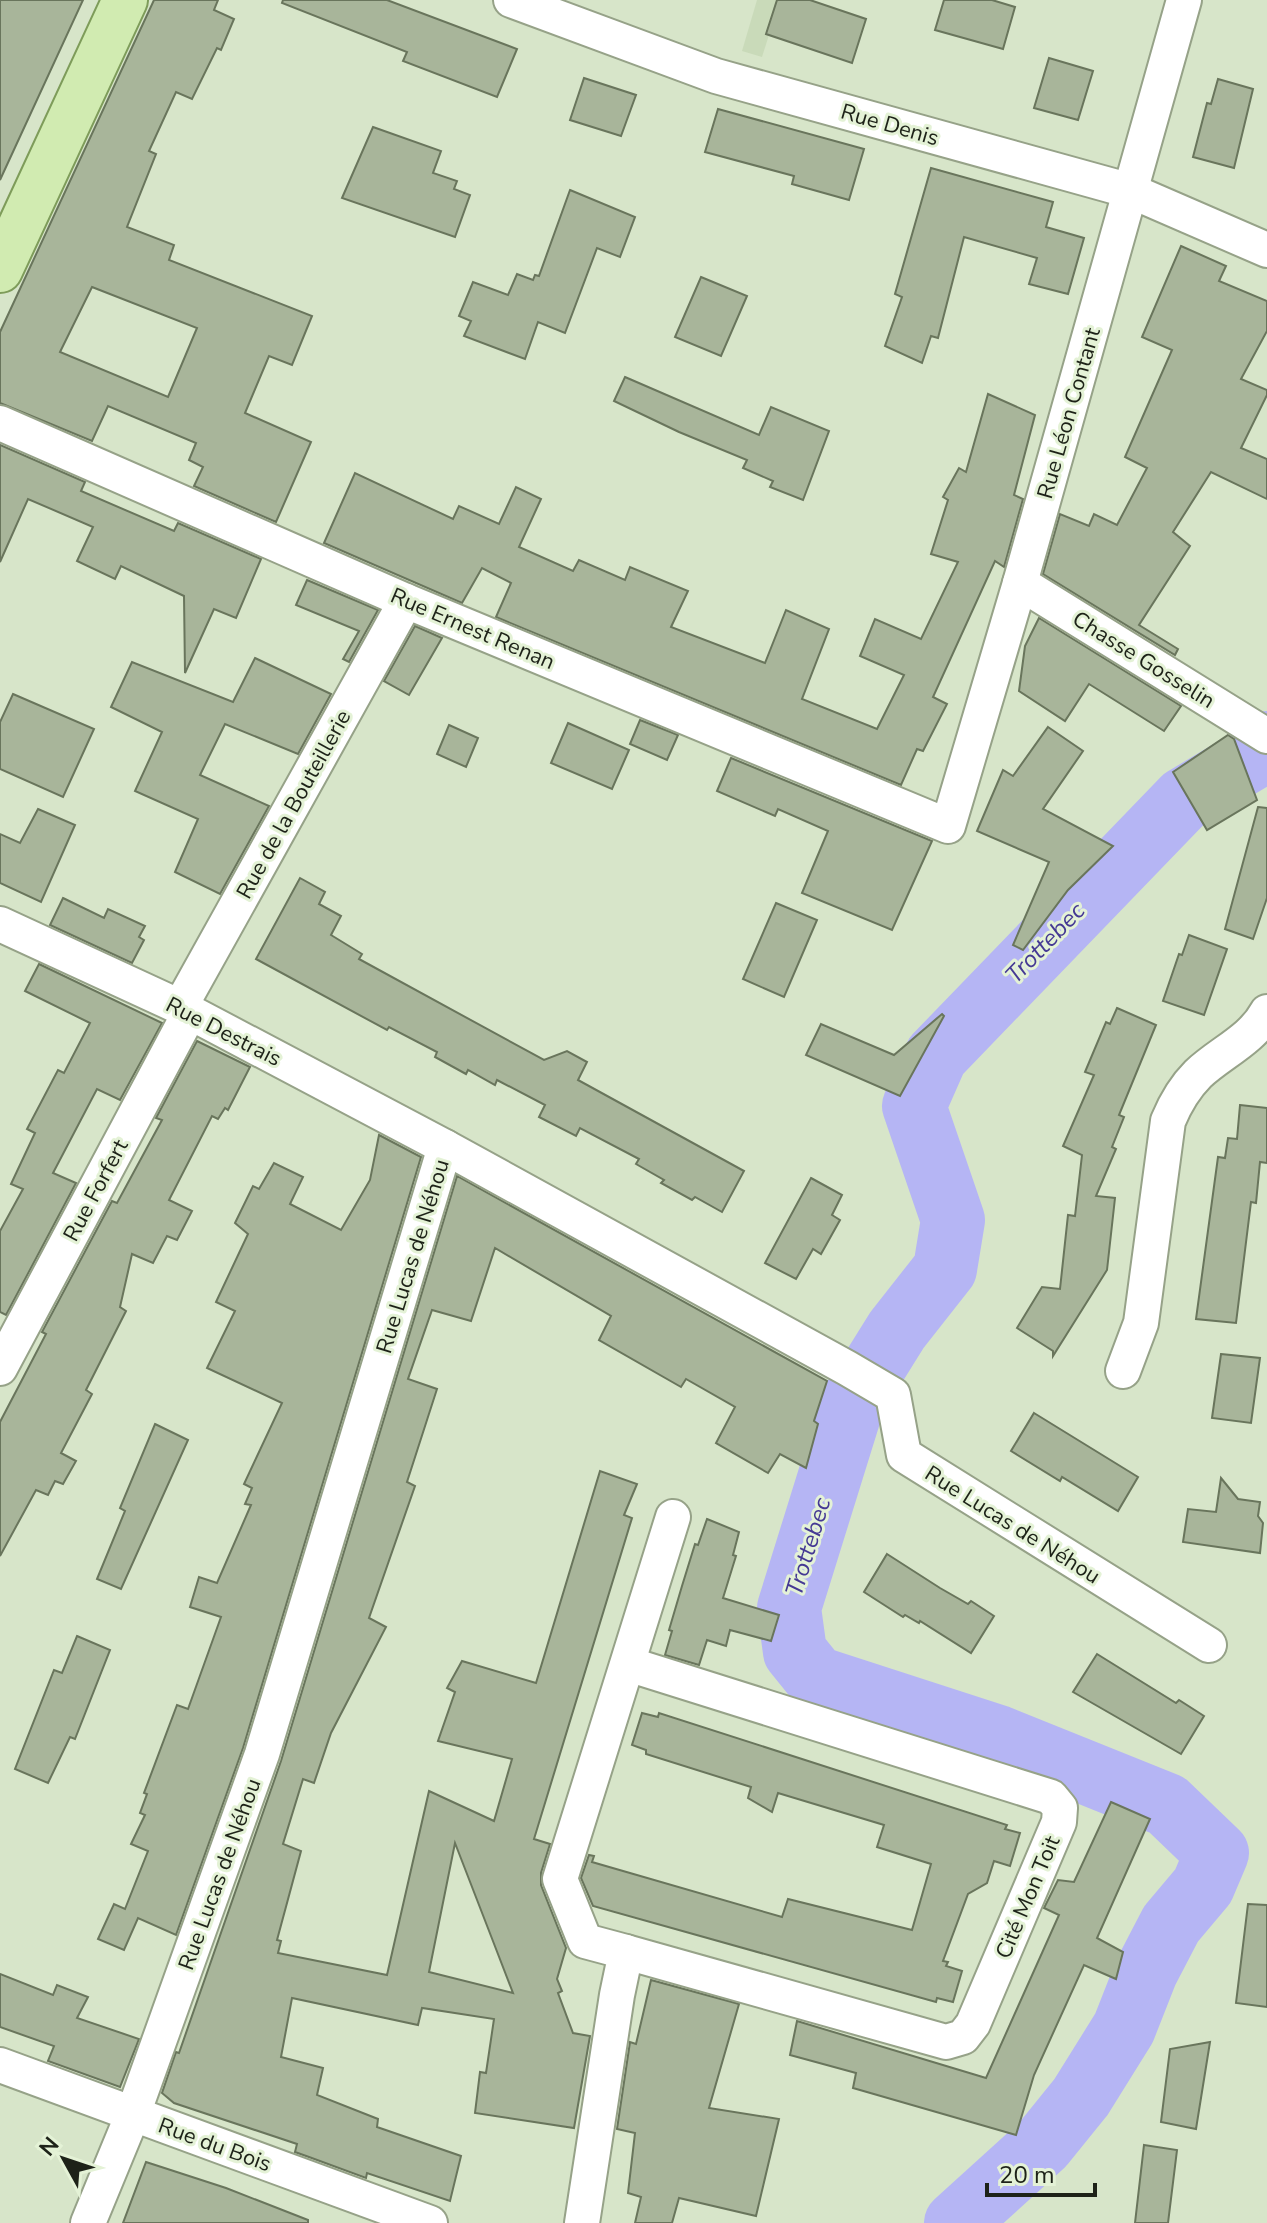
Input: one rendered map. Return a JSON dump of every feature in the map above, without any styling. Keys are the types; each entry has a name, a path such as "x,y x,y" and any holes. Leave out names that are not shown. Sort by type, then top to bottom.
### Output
{"main road":[{"path":"0,270 125,0"}],"street":[{"name":"Rue Denis","path":"511,0 716,76 1131,191 1267,250"},
{"name":"Rue Léon Contant","path":"948,826 1020,583 1184,0"},
{"name":"Rue Ernest Renan","path":"0,423 406,601 948,826"},
{"name":"Chasse Gosselin","path":"1020,583 1264,734"},
{"name":"Rue de la Bouteillerie","path":"185,1010 406,601"},
{"name":"Rue Destrais","path":"0,924 185,1010 445,1147"},
{"name":"Rue Forfert","path":"0,1368 185,1010"},
{"path":"1123,1371 1141,1323 1168,1121 1178,1099 1198,1074 1260,1026 1267,1012"},
{"name":"Rue Lucas de Néhou","path":"88,2223 133,2114 262,1754 445,1147 893,1395 904,1455 1209,1645"},
{"name":"Cité Mon Toit","path":"628,1664 1051,1797 1060,1808 1059,1822 973,2024 963,2037 946,2042 585,1941 560,1879 673,1517"},
{"path":"582,2223 626,1952"},
{"name":"Rue du Bois","path":"0,2065 430,2223"}],"shaded area":[{"path":"757,0 780,0 762,57 742,51"}],"building":[{"path":"0,0 83,0 0,180"},
{"path":"154,0 218,0 214,10 234,19 221,50 217,48 192,99 176,92 149,151 156,154 127,227 174,245 169,260 312,316 292,365 269,356 245,413 311,442 276,522 194,486 203,467 189,460 196,443 108,406 92,441 0,403 0,332","holes":["92,287 197,328 168,397 60,352"]},
{"path":"283,0 387,0 517,49 497,97 403,61 407,52 282,3"},
{"path":"777,0 810,0 866,19 852,63 766,34"},
{"path":"944,0 992,0 1015,7 1003,49 935,30"},
{"path":"1049,58 1093,71 1078,120 1034,108"},
{"path":"584,78 636,95 621,136 570,120"},
{"path":"1218,79 1253,89 1234,168 1193,157 1207,103 1211,104"},
{"path":"718,109 864,149 849,200 792,184 794,176 705,152"},
{"path":"373,127 441,151 433,173 457,181 454,189 470,195 455,237 342,198"},
{"path":"931,168 1053,202 1046,227 1084,238 1068,294 1029,284 1037,258 964,237 938,338 931,336 922,363 885,346 902,297 895,294"},
{"path":"570,190 635,217 620,257 597,248 565,333 538,322 525,359 464,336 471,321 459,316 473,282 508,295 517,274 533,280 535,275 539,276"},
{"path":"1181,246 1226,266 1219,281 1267,301 1267,331 1241,379 1267,390 1267,395 1241,448 1267,459 1267,499 1211,472 1173,532 1190,546 1139,625 1178,649 1175,655 1043,574 1060,514 1089,526 1094,514 1117,525 1147,468 1125,457 1172,350 1142,337"},
{"path":"701,277 747,296 721,356 675,337"},
{"path":"625,377 759,435 771,407 829,431 803,500 770,487 773,481 743,468 747,460 614,401"},
{"path":"988,394 1035,415 1014,495 1023,499 1004,567 995,561 933,697 947,704 923,751 917,749 901,785 496,617 511,583 482,568 462,603 324,543 355,473 453,519 459,506 499,524 516,487 541,499 519,547 573,571 579,560 625,580 630,567 688,591 671,627 765,663 786,610 829,629 802,699 877,729 904,675 860,656 875,619 921,639 958,562 931,554 948,500 943,497 959,468 966,472"},
{"path":"0,445 85,482 81,491 174,531 178,523 261,559 236,618 214,609 185,673 184,596 121,566 115,579 77,561 93,527 28,499 0,562"},
{"path":"307,580 378,610 349,662 343,659 359,631 296,605"},
{"path":"1039,618 1181,706 1164,731 1089,684 1065,721 1019,691 1025,646"},
{"path":"415,626 442,638 409,695 384,681"},
{"path":"255,658 331,694 298,754 225,724 200,775 269,806 220,894 175,872 198,819 135,791 162,732 111,707 132,662 233,702"},
{"path":"13,694 94,729 63,797 0,769 0,722"},
{"path":"640,720 678,735 667,760 630,744"},
{"path":"568,723 629,750 612,789 551,763"},
{"path":"449,725 478,738 466,767 437,754"},
{"path":"1048,727 1083,751 1043,809 1113,846 1068,890 1023,950 1013,945 1049,862 977,831 1003,770 1013,776"},
{"path":"1228,735 1234,739 1257,800 1207,830 1173,772"},
{"path":"731,758 932,841 892,930 802,893 828,831 778,809 775,816 717,791"},
{"path":"1258,807 1267,808 1267,898 1253,939 1225,929"},
{"path":"38,809 75,825 41,902 0,883 0,834 20,843"},
{"path":"300,878 325,892 319,904 341,916 331,935 362,954 359,959 544,1060 567,1051 587,1062 578,1080 744,1171 722,1212 661,1183 664,1180 636,1164 639,1159 580,1128 576,1136 539,1117 545,1105 497,1080 495,1085 468,1070 466,1074 435,1057 437,1052 389,1027 387,1030 256,959"},
{"path":"63,898 104,918 108,909 145,926 139,937 144,940 132,963 50,925"},
{"path":"776,903 817,920 784,997 743,979"},
{"path":"1189,935 1227,949 1204,1015 1163,1001"},
{"path":"39,964 162,1023 120,1100 97,1089 53,1173 76,1183 6,1315 0,1312 0,1231 23,1189 11,1184 35,1133 27,1129 58,1070 64,1073 90,1023 25,991"},
{"path":"1117,1008 1156,1025 1119,1115 1124,1117 1112,1147 1116,1149 1096,1196 1115,1198 1107,1270 1053,1356 1053,1351 1017,1328 1042,1287 1060,1289 1068,1215 1075,1216 1082,1155 1063,1146 1094,1075 1085,1072 1106,1022 1110,1024"},
{"path":"942,1014 944,1016 900,1096 806,1055 821,1024 894,1055"},
{"path":"197,1041 250,1067 228,1110 225,1108 218,1119 212,1116 169,1200 192,1211 177,1240 167,1236 153,1263 132,1254 120,1307 126,1311 86,1390 92,1394 61,1453 76,1461 63,1484 55,1481 48,1495 36,1490 0,1556 0,1422 46,1334 42,1332 112,1201 117,1203 162,1120 156,1118"},
{"path":"1240,1105 1267,1108 1267,1163 1260,1162 1256,1203 1251,1202 1236,1323 1196,1319 1218,1157 1225,1158 1228,1138 1237,1139"},
{"path":"379,1135 421,1157 243,1748 176,1935 138,1918 124,1950 98,1939 114,1904 125,1909 148,1851 131,1844 145,1815 140,1813 147,1794 144,1793 177,1705 188,1709 221,1617 190,1607 199,1577 217,1583 251,1505 245,1504 252,1488 244,1484 282,1403 207,1368 235,1311 216,1302 248,1234 235,1223 253,1186 259,1189 274,1163 303,1177 290,1204 341,1230 370,1180"},
{"path":"457,1176 827,1381 814,1421 818,1424 806,1468 780,1454 768,1473 716,1443 735,1407 686,1379 681,1387 599,1340 611,1316 495,1248 471,1321 432,1310 408,1379 437,1389 407,1482 415,1486 369,1618 386,1627 331,1733 314,1783 303,1779 283,1844 301,1851 277,1940 281,1941 278,1953 387,1975 429,1791 494,1821 512,1759 438,1741 455,1692 447,1688 462,1661 536,1683 600,1471 637,1484 624,1515 632,1518 534,1839 550,1844 541,1873 541,1885 566,1948 557,1979 562,1991 558,1993 573,2033 590,2036 574,2128 475,2113 480,2072 486,2073 494,2019 422,2008 418,2025 292,1998 281,2057 323,2068 317,2095 378,2119 377,2127 461,2156 450,2201 367,2173 366,2178 295,2152 297,2144 174,2103 162,2093 176,2052 179,2053 281,1761","holes":["455,1843 513,1993 429,1972"]},
{"path":"811,1178 842,1195 832,1215 840,1220 821,1254 813,1249 796,1279 765,1263"},
{"path":"1221,1354 1260,1358 1251,1423 1212,1418"},
{"path":"1034,1413 1138,1477 1118,1511 1011,1451"},
{"path":"155,1424 188,1440 121,1589 97,1579 125,1511 120,1508"},
{"path":"1221,1478 1238,1499 1260,1502 1258,1516 1263,1523 1260,1553 1183,1542 1188,1509 1216,1512"},
{"path":"707,1519 739,1532 733,1555 736,1556 723,1598 779,1615 771,1641 730,1630 726,1646 707,1640 699,1665 665,1655 682,1586 695,1544 698,1545"},
{"path":"887,1554 940,1588 968,1604 971,1601 994,1616 971,1653 920,1621 905,1615 903,1617 864,1592"},
{"path":"77,1636 110,1650 75,1739 70,1737 48,1783 15,1769 54,1670 62,1673"},
{"path":"1097,1654 1176,1703 1179,1700 1204,1716 1181,1754 1073,1692"},
{"path":"642,1713 658,1717 659,1713 1007,1825 1005,1829 1020,1833 1010,1866 994,1861 987,1883 968,1894 943,1961 948,1962 946,1966 962,1971 953,2002 937,1998 936,2002 593,1906 581,1878 589,1855 594,1856 592,1862 782,1917 788,1899 912,1930 931,1864 877,1847 884,1825 778,1793 772,1812 748,1798 751,1787 646,1754 646,1750 632,1745"},
{"path":"1111,1802 1150,1819 1097,1938 1123,1952 1116,1979 1084,1965 1034,2075 1016,2135 853,2088 856,2073 790,2055 797,2021 986,2078 1059,1915 1044,1908 1058,1880 1074,1882"},
{"path":"1248,1904 1267,1905 1267,2007 1236,2003"},
{"path":"0,1974 53,1995 57,1985 88,1997 77,2018 139,2039 120,2087 48,2061 54,2046 0,2027"},
{"path":"651,1980 739,2004 709,2108 779,2119 756,2216 679,2198 672,2223 635,2223 641,2197 628,2193 635,2133 617,2129 630,2042 636,2044"},
{"path":"1210,2042 1196,2129 1161,2122 1170,2049"},
{"path":"1144,2145 1177,2150 1168,2223 1135,2223"},
{"path":"146,2162 226,2188 308,2220 308,2223 123,2223"}],"waterway":[{"name":"Trottebec","path":"956,2223 1043,2144 1081,2097 1124,2028 1146,1972 1171,1924 1203,1886 1217,1853 1167,1805 998,1737 816,1678 795,1652 789,1608 854,1399 897,1330 945,1269 953,1220 914,1106 936,1056 1184,799 1251,759 1267,743"}]}
